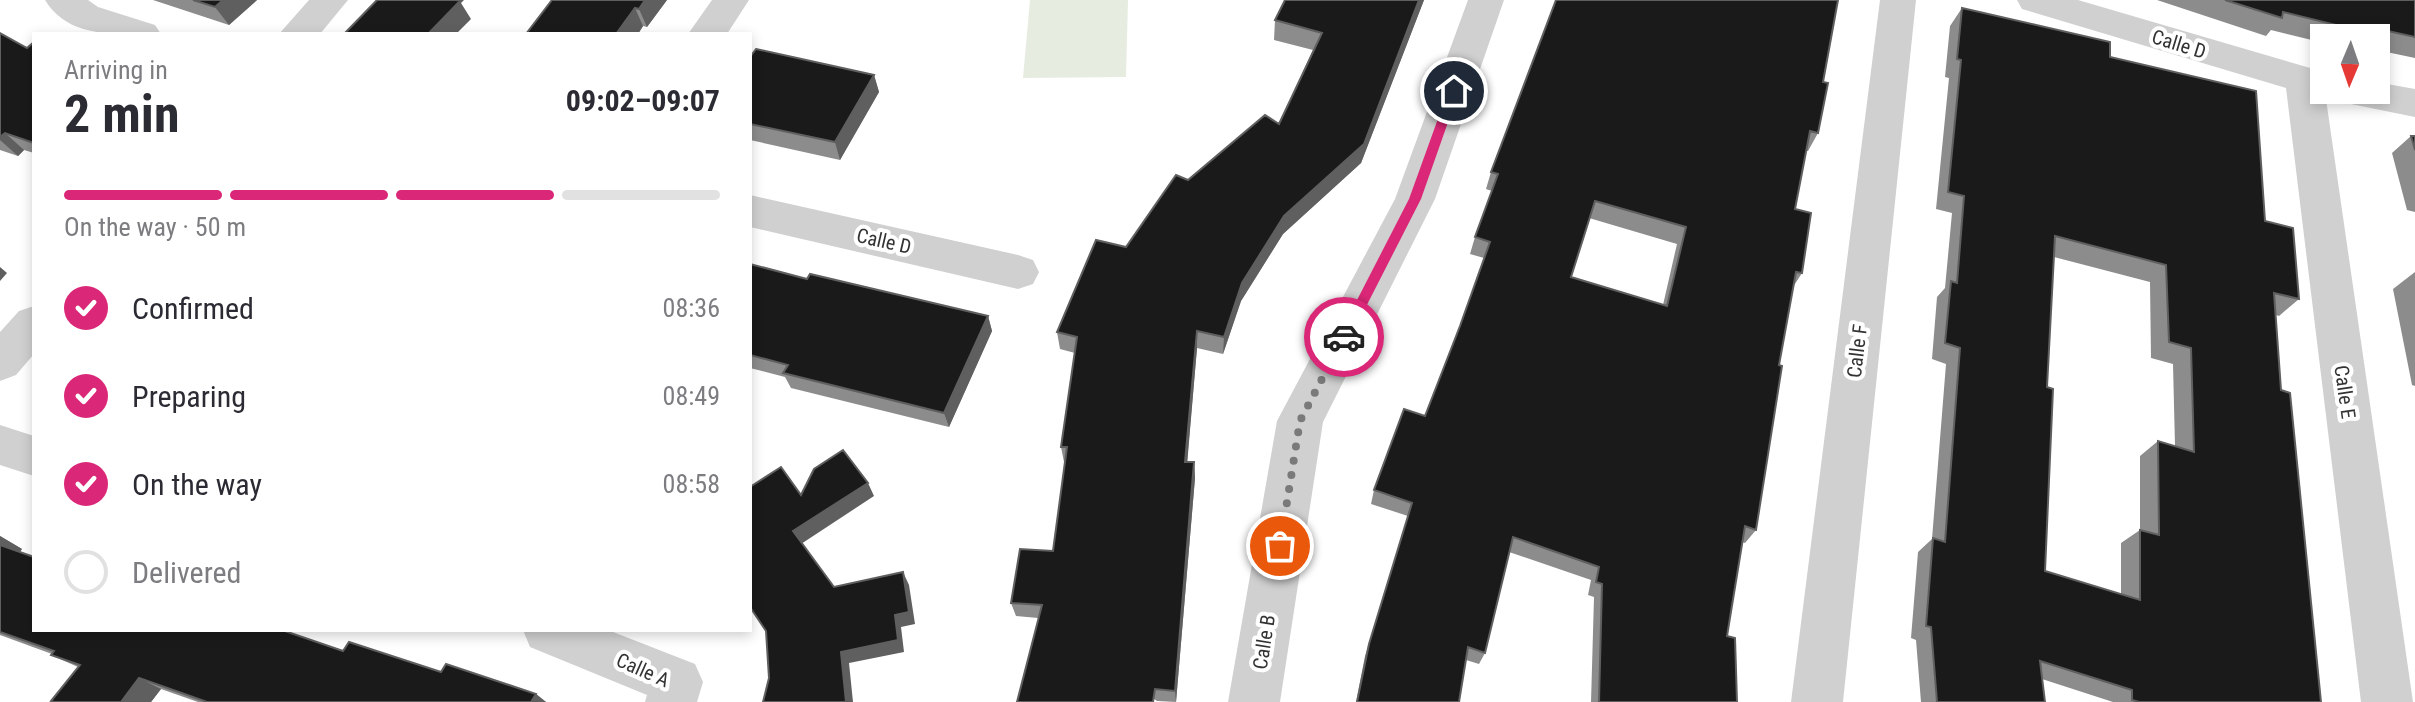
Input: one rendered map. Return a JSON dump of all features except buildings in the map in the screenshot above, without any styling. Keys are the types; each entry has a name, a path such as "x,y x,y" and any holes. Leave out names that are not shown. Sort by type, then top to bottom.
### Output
{"street":[{"path":"63,0 85,16 136,32"},
{"path":"300,32 330,0"},
{"path":"708,32 731,0"},
{"name":"Calle B","path":"1254,702 1300,421 1415,199 1486,0"},
{"name":"Calle F","path":"1817,702 1898,0"},
{"name":"Calle D","path":"2035,0 2310,82"},
{"name":"Calle D","path":"2390,98 2415,103"},
{"name":"Calle E","path":"2326,104 2387,702"},
{"name":"Calle D","path":"752,211 1018,272"},
{"path":"0,362 32,326"},
{"path":"0,445 32,455"},
{"name":"Calle A","path":"553,632 677,682 671,702"}],"shaded area":[{"path":"1030,0 1128,0 1126,77 1023,78"}],"way so far":[{"path":"1280,546 1300,421 1344,337"}],"route":[{"path":"1344,337 1415,199 1454,91"}]}
